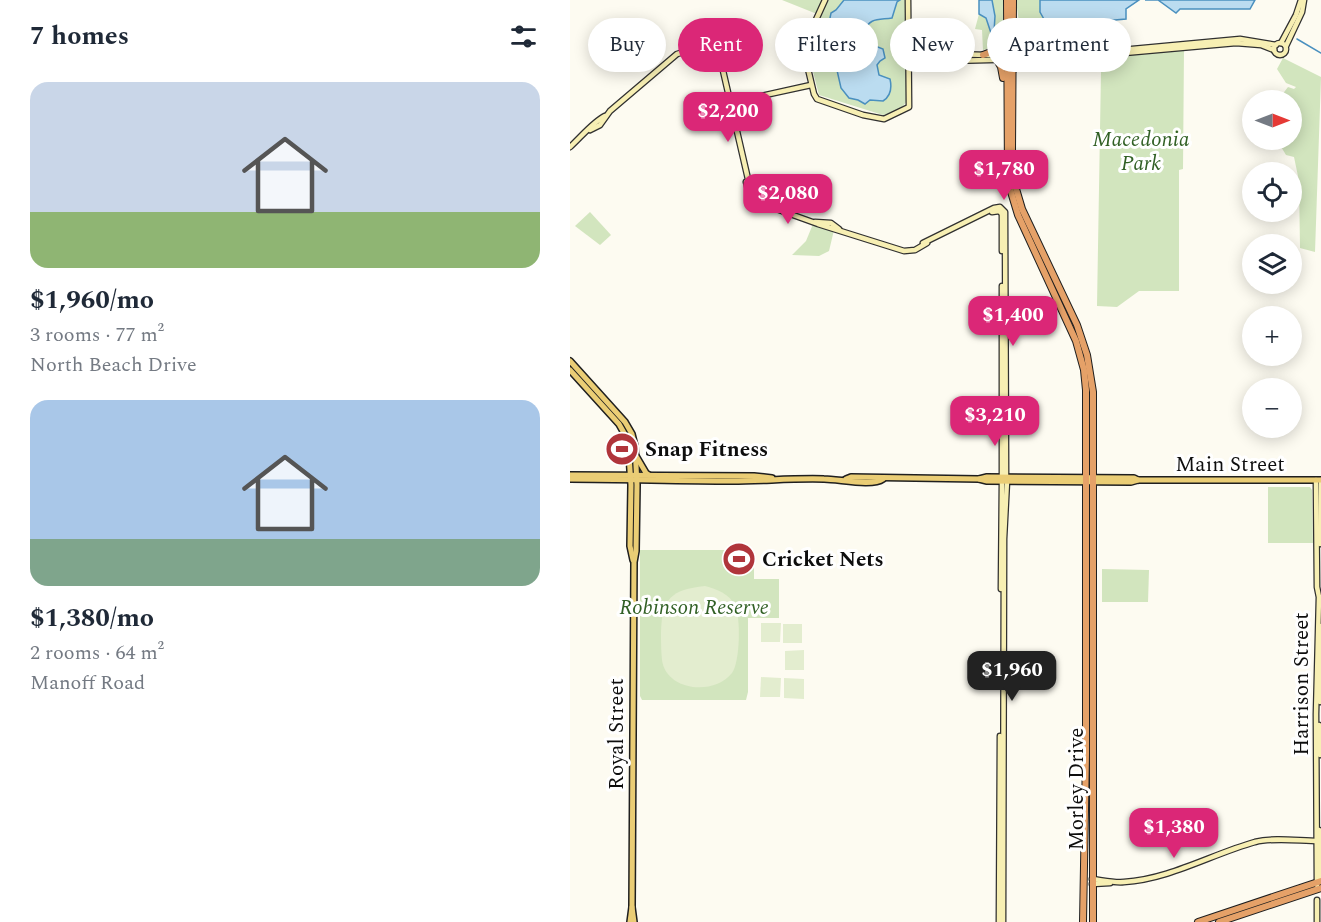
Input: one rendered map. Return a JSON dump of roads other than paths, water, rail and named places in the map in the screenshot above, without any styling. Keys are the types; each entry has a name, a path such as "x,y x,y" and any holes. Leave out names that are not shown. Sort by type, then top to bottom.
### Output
{"highway":[{"path":"1007,0 1007,18"},
{"path":"1013,0 1013,18"},
{"path":"983,55 987,53"},
{"path":"1002,72 1006,93"},
{"path":"1008,72 1006,93 1006,170 1011,198 1071,329 1084,370 1091,479"},
{"path":"1013,72 1014,182 1022,209 1077,325 1087,356 1094,405 1091,479"},
{"name":"Morley Drive","path":"1091,479 1093,922"},
{"name":"Morley Drive","path":"1083,920 1091,479"},
{"path":"1198,922 1320,884"},
{"path":"1219,922 1320,884"},
{"path":"1083,920 1090,912 1092,894"}],"main road":[{"path":"570,361 629,428 634,440 634,477"},
{"path":"570,370 624,431 630,449 634,477"},
{"path":"635,455 646,473 650,475"},
{"name":"Main Street","path":"570,474 634,477 754,476 772,479 846,479 851,477 987,481 1134,478 1138,480 1319,480"},
{"name":"Main Street","path":"570,479 650,475 694,478"},
{"name":"Royal Street","path":"632,922 634,562 636,551 634,477"}],"street":[{"path":"825,0 804,45 811,85 817,99 863,115 884,119 909,107 908,72"},
{"path":"908,0 908,18"},
{"path":"1279,46 1302,12 1302,0"},
{"path":"1131,49 1240,39 1279,46"},
{"path":"1131,52 1236,43 1279,46"},
{"path":"570,147 590,130 596,121 605,116 676,54 694,49 706,50 718,60 724,77 749,198 754,204 768,206 818,224 900,248 910,248 927,243 986,212 1000,207 1004,210 1001,922"},
{"path":"975,55 987,55"},
{"path":"729,103 811,85"},
{"name":"Harrison Street","path":"1319,480 1319,582 1321,592"},
{"name":"Harrison Street","path":"1319,480 1316,714 1320,884"},
{"name":"Harrison Street","path":"1318,839 1321,599"},
{"path":"1092,882 1134,881 1165,873 1203,862 1253,840 1318,839"},
{"path":"1317,900 1317,922"}],"water":[{"path":"844,0 900,0 897,2 892,18 830,18 831,13"},
{"path":"979,0 992,0 995,18 987,18 987,21 979,14"},
{"path":"1040,0 1139,0 1126,9 1126,18 1043,18 1040,12"},
{"path":"1158,0 1255,0 1250,9 1180,9 1176,13"},
{"path":"878,47 883,49 885,58 878,64"},
{"path":"878,70 879,75 890,79 891,86 886,99 883,101 870,100 865,104 849,98 841,88 837,72 878,72"}],"waterway":[{"path":"1297,39 1321,53"}],"place":[{"name":"Snap Fitness","path":"622,449"},
{"name":"Cricket Nets","path":"739,559"}],"park label":[{"name":"Macedonia Park","path":"1141,151"},
{"name":"Robinson Reserve","path":"694,607"}]}
